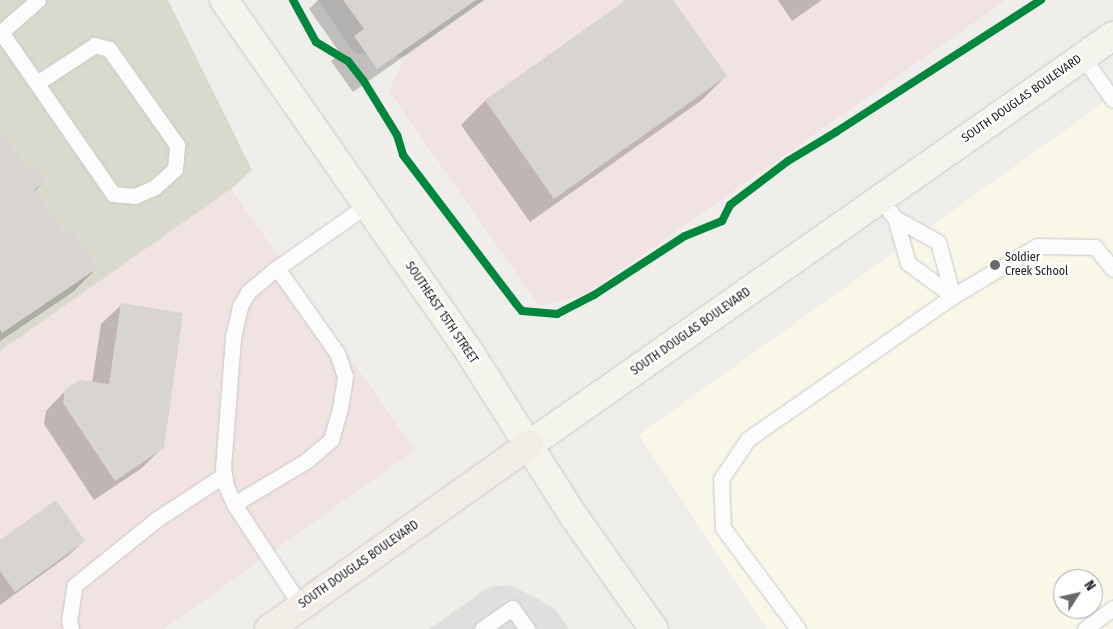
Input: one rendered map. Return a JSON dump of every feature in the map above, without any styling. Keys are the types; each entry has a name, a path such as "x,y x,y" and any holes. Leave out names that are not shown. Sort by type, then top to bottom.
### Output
{"main road":[{"name":"SOUTHEAST 15TH STREET","path":"224,0 472,356 576,518 654,629"},
{"name":"SOUTH DOUGLAS BOULEVARD","path":"269,629 528,445 888,209 1083,57 1113,36"}],"lane":[{"path":"37,83 95,45 109,49 177,145 175,169 155,187 135,196 113,194 1,32 38,0"},
{"path":"1083,57 1113,100"},
{"path":"301,606 234,504 224,475 233,337 240,306 248,292 277,268 367,205"},
{"path":"888,209 938,242 954,296"},
{"path":"888,209 908,263 954,296"},
{"path":"798,629 723,528 722,479 748,439 954,296 1037,246 1095,247 1113,269"},
{"path":"234,504 306,461 331,440 340,409 345,376 336,353 277,268"},
{"path":"71,629 68,621 75,585 157,519 224,475"},
{"path":"482,629 512,608 527,629"},
{"path":"1085,629 1113,608"}],"shaded area":[{"path":"0,0 168,0 252,170 231,189 0,351"},
{"path":"318,0 486,0 405,57 354,53"},
{"path":"486,0 1006,0 585,295 539,306 389,91 405,57"},
{"name":"Soldier Creek School","path":"1113,96 1113,629 767,629 639,435"},
{"path":"231,189 415,450 164,629 0,629 0,351"},
{"path":"491,586 511,586 533,596 555,609 569,629 429,629"}],"building":[{"path":"343,0 476,0 377,69 354,36 364,29"},
{"path":"626,0 673,0 727,76 554,199 485,100"},
{"path":"0,129 28,170 35,165 46,181 34,190 66,236 73,231 98,268 2,333 0,329"},
{"path":"121,303 183,313 164,448 115,481 63,403 65,389 80,380 109,384"},
{"path":"56,500 85,541 15,592 0,571 0,540"}],"cycle path":[{"path":"293,0 316,42 348,61 363,80 397,135 403,155 516,304 522,311 557,314 594,295 685,236 722,221 730,205 788,161 1041,0"}],"place":[{"name":"Soldier Creek School","path":"995,265"}]}
